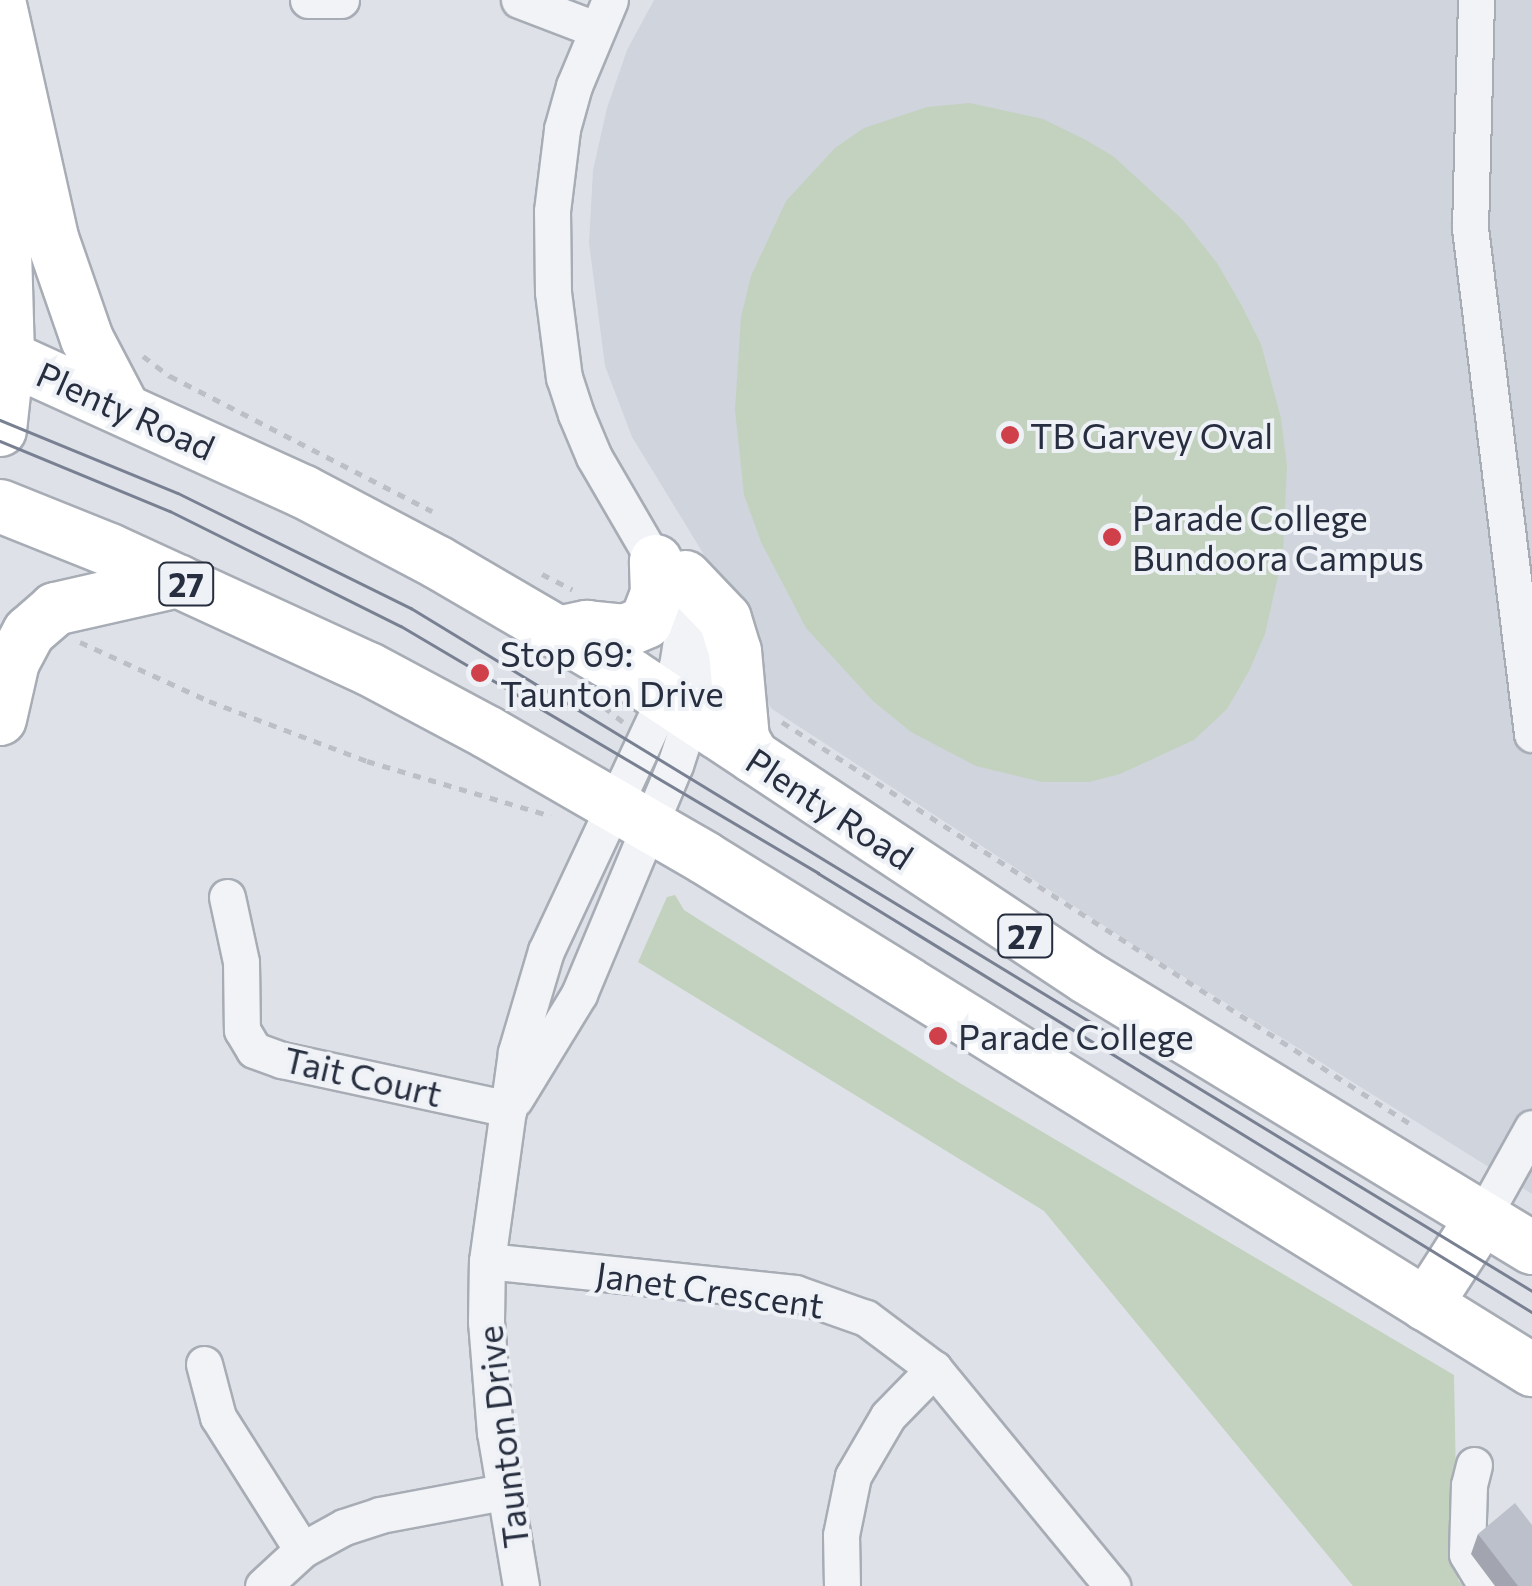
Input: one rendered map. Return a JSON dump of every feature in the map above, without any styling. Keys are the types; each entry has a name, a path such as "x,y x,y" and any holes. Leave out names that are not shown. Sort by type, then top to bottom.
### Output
{"highway":[{"path":"0,5 33,166 88,338 122,406"},
{"path":"0,109 5,342 0,430"},
{"name":"Plenty Road","path":"5,342 122,406 334,508 558,633 678,707 1086,977 1532,1248"},
{"name":"27","path":"0,506 369,668 621,834 1532,1370"},
{"path":"558,633 587,627 625,630 646,622 671,569 725,618 735,652 743,739 753,756"},
{"path":"0,720 13,662 29,632 55,610 178,581"},
{"path":"1426,1305 1482,1218"}],"street":[{"path":"308,0 341,0"},
{"path":"519,0 603,14"},
{"path":"1476,0 1470,228 1532,734"},
{"name":"Taunton Drive","path":"521,1586 489,1378 488,1261 516,1052 530,997 621,834 678,707 677,666 682,634 671,569 594,458 564,378 556,313 552,211 558,157 574,86 603,14"},
{"name":"Tait Court","path":"227,897 242,962 242,1030 254,1050 282,1060 510,1109"},
{"path":"1482,1218 1532,1128"},
{"name":"Janet Crescent","path":"488,1261 796,1293 866,1318 934,1369 1112,1586"},
{"path":"204,1364 218,1418 302,1550"},
{"path":"842,1586 841,1535 853,1476 888,1416 934,1369"},
{"path":"1474,1465 1469,1485 1467,1554 1486,1586"},
{"path":"264,1586 302,1550 344,1527 380,1515 504,1492"}],"path":[{"path":"55,610 86,648 367,761 567,820 561,834 621,834"},
{"path":"739,697 762,700 786,726 1421,1131"}],"shaded area":[{"name":"Parade College Bundoora Campus","path":"654,0 1532,0 1532,1194 1149,955 772,709 759,692 739,612 632,437 605,366 589,243 593,170 607,108 627,50"}],"green space":[{"name":"TB Garvey Oval","path":"970,103 1043,119 1084,139 1113,156 1183,220 1217,263 1261,344 1281,418 1287,466 1283,554 1265,634 1249,671 1227,709 1194,740 1120,774 1089,782 1042,782 976,766 911,732 873,701 806,628 761,542 744,495 735,410 741,317 751,276 786,201 835,148 864,128 927,107"},
{"path":"675,895 684,910 958,1082 1454,1375 1458,1580 1463,1586 1353,1586 1044,1211 638,962 667,897"}],"building":[{"path":"1515,1503 1532,1525 1532,1586 1518,1586 1478,1534"}],"tram line":[{"path":"0,420 178,493 411,608 1532,1291"},
{"path":"0,441 170,511 401,626 818,873 1532,1312"}],"place":[{"name":"TB Garvey Oval","path":"1010,435"},
{"name":"Parade College Bundoora Campus","path":"1112,537"},
{"name":"Stop 69: Taunton Drive","path":"480,673"},
{"name":"Parade College","path":"938,1036"}]}
